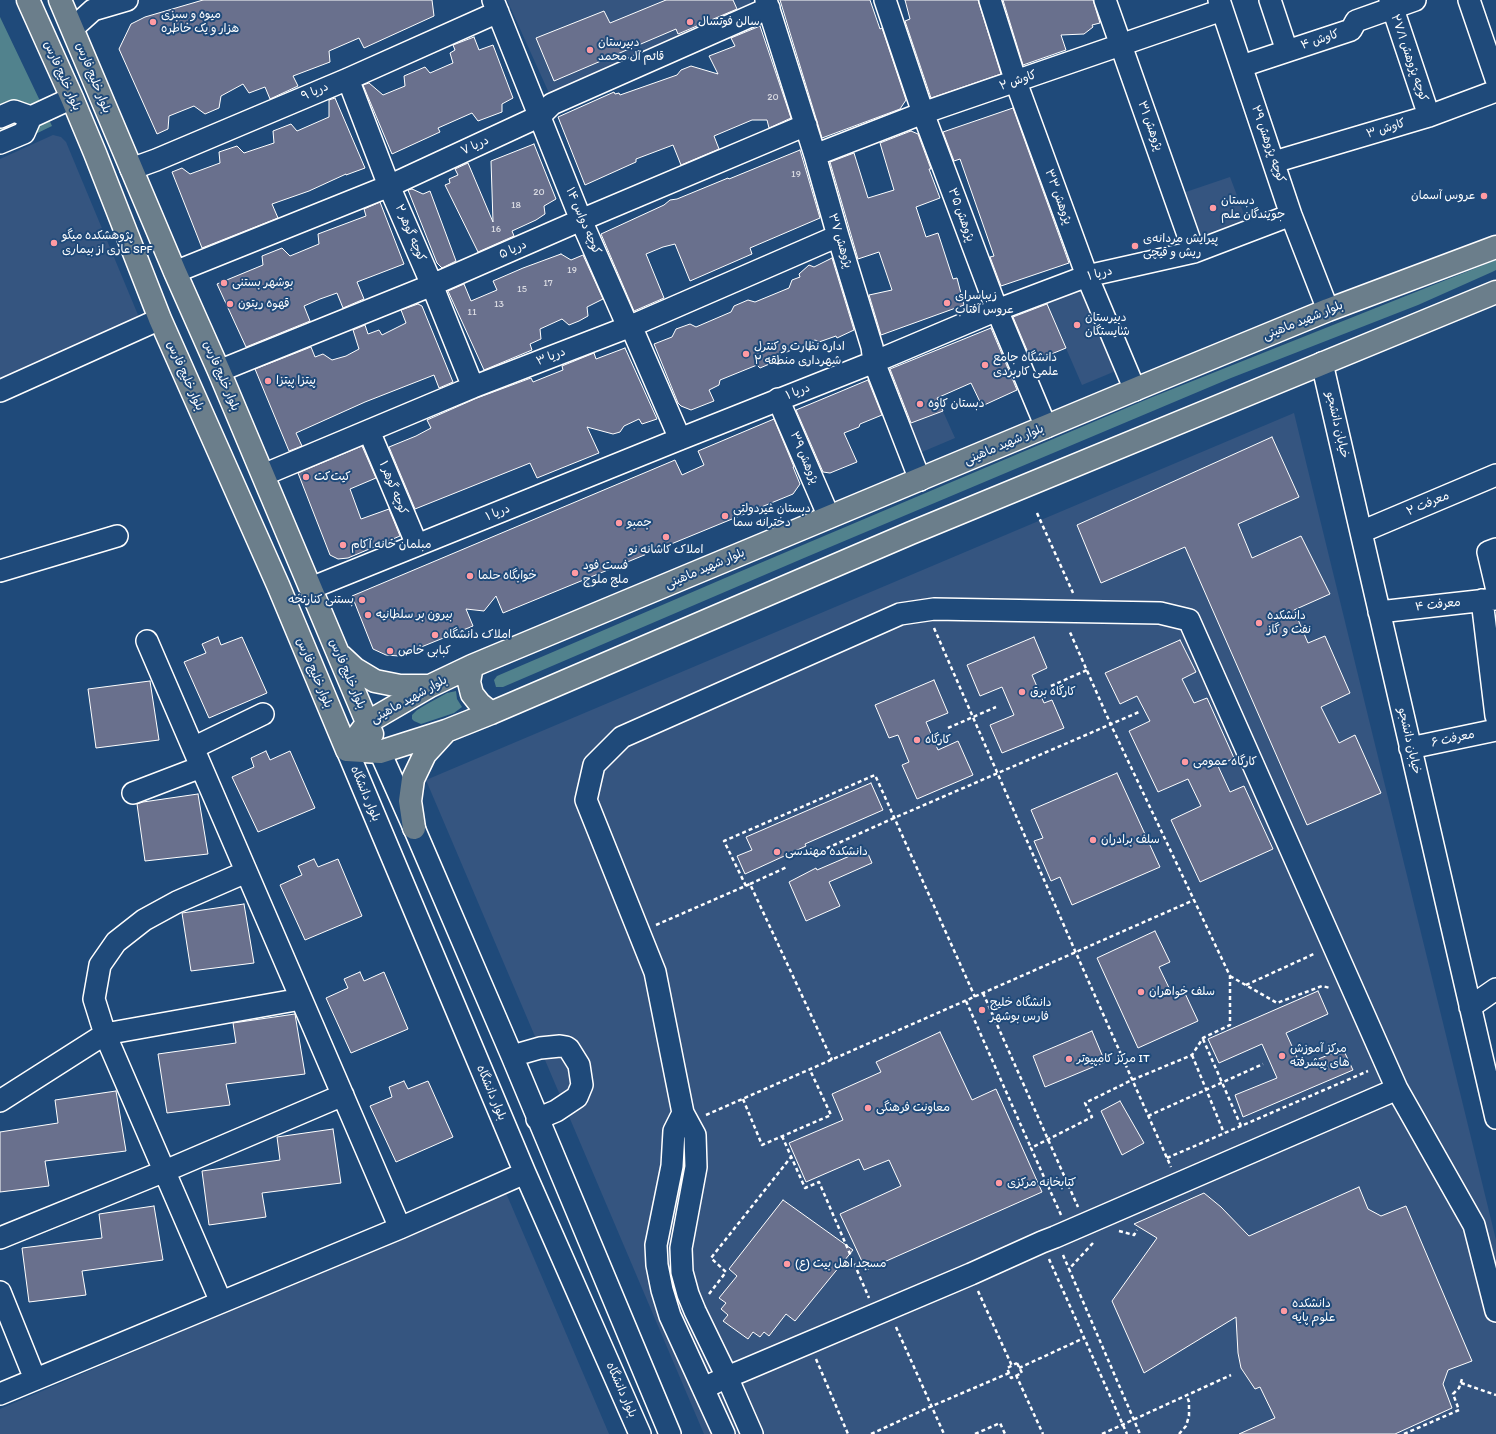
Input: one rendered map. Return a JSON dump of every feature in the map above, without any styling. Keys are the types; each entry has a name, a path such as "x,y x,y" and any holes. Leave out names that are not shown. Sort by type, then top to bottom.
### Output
{"main road":[{"name":"بلوار خلیج ‌فارس","path":"28,0 72,98 160,318 274,578 346,750"},
{"name":"بلوار خلیج‌ فارس","path":"60,0 380,752"},
{"path":"108,185 132,172"},
{"name":"بلوار شهید ماهینی","path":"346,750 368,722 430,686 472,666 1328,310 1496,246"},
{"path":"346,750 380,752 446,731 911,533 1322,362 1496,292"},
{"path":"339,655 355,670 375,681 400,686 430,686"},
{"path":"472,666 469,682 472,694 480,704 491,713"},
{"path":"414,828 410,801 413,779 425,754 446,731"}],"street":[{"path":"73,28 93,10 127,0"},
{"name":"پژوهش ۳۵","path":"885,0 923,113 997,310 1046,427"},
{"name":"پژوهش ۳۳","path":"990,0 1016,82 1087,276 1135,390"},
{"name":"پژوهش ۳۱","path":"1105,0 1194,252"},
{"path":"1270,0 1287,51"},
{"name":"کاوش ۴","path":"1242,66 1351,30 1356,20 1391,4 1415,0"},
{"path":"1469,0 1496,79"},
{"name":"دریا ۷","path":"175,272 389,186 540,116 552,104 768,4"},
{"name":"پژوهش ۳۷","path":"768,4 806,125 872,347 874,362 920,480"},
{"name":"کوچه پژوهش ۲۷/۱","path":"1391,4 1429,116"},
{"name":"کاوش ۲","path":"815,155 923,113 1121,45 1221,5"},
{"name":"کوچه پژوهش ۲۹","path":"1221,5 1291,215 1328,310"},
{"name":"کوچه دواس ۱۴","path":"496,6 581,220 625,320 631,326 680,439"},
{"name":"دریا ۹","path":"132,172 156,160 348,79 496,6"},
{"name":"کوچه گوهر ۲","path":"348,79 389,186 432,285 473,387"},
{"name":"کاوش ۳","path":"1274,162 1429,116 1496,91"},
{"path":"0,117 14,111 31,116 72,98"},
{"path":"0,143 24,133 31,116"},
{"name":"دریا ۵","path":"219,371 432,285 806,125"},
{"name":"دریا ۱","path":"311,588 778,399 874,362 997,310 1087,276 1194,252 1291,215"},
{"name":"دریا ۳","path":"263,476 473,387 631,326 838,236"},
{"path":"0,391 160,318"},
{"name":"خیابان دانشجو","path":"1322,362 1496,1118"},
{"name":"پژوهش ۳۹","path":"778,399 829,518"},
{"name":"کوچه گوهر ۱","path":"369,431 417,545"},
{"name":"معرفت ۲","path":"1361,532 1496,475"},
{"path":"0,571 117,536"},
{"path":"1496,549 1488,552 1496,586"},
{"path":"1489,600 1496,716"},
{"name":"معرفت ۴","path":"1379,612 1489,600"},
{"path":"752,1434 727,1377 695,1311 688,1294 682,1272 681,1248 696,1167 695,1135 686,1118 654,972 586,800 594,765 622,737 900,614 934,609 1160,613 1189,620 1385,1064 1397,1089 1474,1225 1496,1311"},
{"path":"147,641 400,1228"},
{"path":"133,794 197,758 263,714"},
{"name":"معرفت ۶","path":"1410,748 1496,730"},
{"name":"بلوار دانشگاه","path":"346,750 525,1173 640,1434"},
{"path":"380,752 512,1056 670,1434"},
{"path":"221,1302 105,1034 94,999 100,965 116,942 144,920 177,902 246,872"},
{"path":"1470,1007 1496,989"},
{"path":"0,1101 105,1034 302,999"},
{"path":"512,1056 540,1048 560,1046 569,1049 579,1065 582,1085 576,1097 556,1111 537,1118"},
{"path":"704,1388 971,1274 1042,1242 1083,1232 1178,1184 1397,1089"},
{"path":"0,1238 165,1171 343,1096"},
{"path":"686,1118 674,1131 672,1166 656,1245 657,1265 662,1290 670,1316 724,1434"},
{"path":"0,1394 400,1228 525,1173"},
{"path":"0,1292 35,1379"}],"path":[{"path":"1031,1148 1092,1117 1085,1104 1132,1080 1192,1055 1203,1038 1230,1025 1230,976 1086,670 1071,612 1037,513"},
{"path":"927,611 1178,1184"},
{"path":"1051,686 1086,670"},
{"path":"948,728 996,707"},
{"path":"814,854 1139,712"},
{"path":"746,886 724,841 874,775 975,997"},
{"path":"639,932 787,867"},
{"path":"750,884 832,1060"},
{"path":"686,1118 743,1099 1194,900"},
{"path":"1246,985 1333,945"},
{"path":"1230,976 1277,1003 1322,986 1355,994"},
{"path":"983,993 1047,1140 1083,1232 1069,1269 1140,1434"},
{"path":"966,1001 1031,1148 1083,1232"},
{"path":"1203,1038 1241,1126"},
{"path":"1192,1055 1224,1133"},
{"path":"1148,1116 1263,1064"},
{"path":"1167,1158 1385,1064"},
{"path":"743,1099 762,1145 831,1115 810,1070"},
{"path":"782,1136 805,1188 819,1182 882,1312 932,1406 944,1434"},
{"path":"695,1311 726,1272 711,1258 791,1157"},
{"path":"1042,1242 1127,1434"},
{"path":"971,1274 1012,1366"},
{"path":"1019,1368 1084,1338"},
{"path":"809,1343 848,1434"},
{"path":"1017,1363 1019,1368 1022,1373 1011,1378 1007,1368 1017,1363"},
{"path":"871,1434 1009,1373"},
{"path":"1016,1375 1043,1434"},
{"path":"1102,1434 1231,1375"},
{"path":"1404,1434 1459,1410 1453,1394 1461,1383 1462,1379"},
{"path":"1461,1383 1496,1395"},
{"path":"1179,1434 1186,1426 1190,1416 1187,1396"},
{"path":"975,1434 1000,1423 1005,1434"}],"shaded area":[{"name":"دبیرستان قائم آل محمد","path":"507,0 750,0 751,6 549,93"},
{"name":"پژوهشکده میگو عاری از بیماری SPF","path":"53,135 61,137 66,142 143,327 0,383 0,159"},
{"name":"دبستان جویندگان علم","path":"1230,177 1247,222 1198,241 1180,194"},
{"name":"دبیرستان شایستگان","path":"1082,287 1118,370 1082,385 1046,302"},
{"name":"دبستان کاوه","path":"919,358 955,438 922,452 885,371"},
{"name":"دانشگاه خلیج فارس بوشهر","path":"1294,413 1496,1240 1496,1434 704,1434 426,780"},
{"path":"506,1193 609,1434 0,1434 0,1409"}],"green space":[{"path":"0,17 52,126 0,151"},
{"path":"1496,260 1496,270 1418,305 1231,378 503,687 496,687 494,680 497,676 739,572 1150,398"},
{"path":"456,691 457,699 462,707 454,713 421,724 412,719 412,715 417,710 447,693"}],"building":[{"path":"203,0 432,0 434,16 364,48 359,38 329,51 330,62 293,76 298,86 270,99 265,87 249,93 243,84 221,96 219,108 205,114 194,106 169,116 168,129 157,134 119,49 131,24 145,17"},
{"path":"666,0 733,0 737,9 678,34 676,29 554,81 536,38 604,11 610,23"},
{"path":"780,0 870,0 880,29 882,28 906,100 900,109 822,138"},
{"path":"905,0 978,0 1001,74 931,98 905,21 910,19"},
{"path":"1003,0 1093,0 1100,23 1092,25 1093,27 1084,34 1061,35 1066,50 1023,65"},
{"path":"760,26 791,118 769,128 767,120 752,120 714,136 719,149 681,165 673,145 636,159 636,162 585,185 558,117 614,92 615,94 619,93 620,95 677,75 681,70 691,66 718,74 709,56 735,46 731,38"},
{"path":"474,37 479,50 493,45 513,98 502,104 502,112 478,121 472,113 438,128 440,132 392,154 363,85 369,83 383,95 405,86 404,76 425,67 430,73 453,63 450,53 455,50 453,45"},
{"path":"335,98 365,168 346,174 309,191 272,204 278,218 202,248 172,172 182,168 190,174 220,163 219,152 237,146 244,153 274,143 273,131 291,124 297,131 329,117 329,100"},
{"path":"1013,108 1069,263 1001,286 990,257 994,256 960,159 954,161 943,132"},
{"path":"911,131 918,134 940,198 916,207 926,237 938,233 953,279 957,278 964,305 881,335 869,295 892,290 879,252 858,259 830,162 854,153 868,198 894,190 880,143"},
{"path":"534,144 556,199 544,206 545,214 536,220 512,231 514,236 478,252 445,185 450,183 449,179 458,175 455,169 468,163 493,222 491,161"},
{"path":"800,150 820,218 750,248 752,254 690,281 675,244 646,254 664,298 634,311 601,234 664,205 670,200 677,199 728,178 729,179"},
{"path":"412,189 423,194 430,191 456,261 442,268 437,263 408,190"},
{"path":"380,202 404,264 357,282 364,299 343,308 337,293 320,299 304,306 310,321 246,347 217,284 263,265 262,256 282,248 290,256 319,244 318,234 366,216 364,209"},
{"path":"561,254 571,260 583,255 603,299 587,307 588,316 579,321 569,325 562,319 540,329 541,339 530,344 532,350 484,370 448,291 464,284 471,301 497,290 493,281"},
{"path":"832,258 854,330 837,338 836,336 819,342 815,340 775,357 774,362 760,368 757,365 720,380 719,385 709,390 714,401 691,410 681,406 678,403 654,344 672,337 676,329 690,324 696,327 731,312 734,306 748,300 755,302 789,288 792,280 800,277 799,274 809,265 814,267"},
{"path":"418,304 422,306 453,382 439,388 434,375 365,402 296,433 302,446 289,451 255,369 311,347 315,357 323,354 332,360 346,356 359,349 353,330 365,325 368,334 379,330 382,335 406,323 401,310"},
{"path":"1047,304 1066,348 1032,362 1013,317"},
{"path":"991,328 1017,390 982,406 971,383 937,398 943,411 911,423 890,369"},
{"path":"625,348 657,419 642,424 639,419 624,426 620,432 613,434 587,427 599,453 537,478 530,463 415,509 389,447 431,428 427,420 477,398 531,378 533,382 563,370 562,366 594,353 596,359"},
{"path":"868,380 882,415 860,424 859,427 844,433 857,462 830,473 823,472 796,410"},
{"path":"774,419 800,484 793,494 503,613 496,596 484,611 466,609 473,626 399,656 386,655 373,649 352,596 675,460 682,475 704,465 698,451"},
{"name":"دانشکده نفت و گاز","path":"1272,437 1299,497 1238,524 1252,558 1301,536 1330,594 1294,610 1308,643 1325,636 1350,693 1321,707 1339,743 1355,735 1381,793 1307,825 1185,547 1101,583 1077,525"},
{"path":"362,446 376,478 350,489 361,519 389,509 400,536 348,558 338,559 330,555 298,473"},
{"path":"218,637 221,645 242,637 267,693 209,718 184,662 206,653 202,644"},
{"name":"کارگاه برق","path":"1034,637 1047,668 1032,675 1044,703 1052,700 1064,728 1002,753 990,725 1014,715 1002,687 980,696 967,665"},
{"name":"کارگاه عمومی","path":"1180,640 1196,672 1182,679 1194,703 1207,698 1234,758 1218,766 1230,792 1244,786 1273,849 1200,882 1171,820 1201,806 1188,779 1158,792 1129,731 1150,721 1137,696 1120,704 1105,673"},
{"name":"کارگاه","path":"934,680 948,713 926,722 938,750 958,741 973,775 917,799 902,765 909,762 898,735 889,738 875,705"},
{"path":"150,681 159,740 96,748 88,689"},
{"path":"266,751 270,760 290,751 315,808 258,832 232,777 254,767 251,758"},
{"name":"سلف برادران","path":"1117,773 1160,867 1072,905 1060,877 1051,881 1034,841 1043,838 1031,810"},
{"name":"دانشکده مهندسی","path":"871,783 883,810 805,844 806,846 745,874 737,856 752,850 746,837"},
{"path":"198,794 208,854 145,861 137,804"},
{"path":"866,849 872,863 829,882 840,906 806,921 789,882 816,868 817,870"},
{"path":"314,859 318,867 338,859 362,916 305,940 280,885 302,875 298,866"},
{"path":"244,904 254,963 191,971 182,913"},
{"name":"سلف خواهران","path":"1155,931 1170,962 1159,967 1172,994 1183,989 1198,1021 1138,1048 1097,958"},
{"path":"360,972 364,981 384,972 408,1029 351,1053 326,998 348,988 344,979"},
{"name":"مرکز آموزش های پیشرفته","path":"1318,991 1328,1014 1286,1033 1301,1066 1343,1049 1353,1070 1243,1117 1235,1095 1277,1078 1262,1044 1219,1063 1208,1039"},
{"path":"295,1014 305,1074 226,1084 230,1105 167,1113 158,1054 236,1043 233,1023"},
{"name":"مرکز کامپیوتر IT","path":"1092,1031 1105,1062 1045,1087 1033,1056"},
{"path":"940,1032 972,1100 996,1089 1042,1192 866,1270 840,1214 901,1186 889,1160 864,1170 859,1159 806,1182 789,1143 843,1120 832,1094 881,1072 876,1062"},
{"path":"404,1081 408,1089 428,1081 453,1137 396,1162 370,1106 392,1097 389,1087"},
{"path":"116,1091 126,1151 45,1161 49,1186 0,1192 0,1132 58,1123 55,1100"},
{"path":"1120,1101 1144,1143 1122,1155 1101,1111"},
{"path":"333,1129 341,1183 262,1193 266,1217 209,1225 202,1171 280,1160 277,1137"},
{"name":"دانشکده علوم پایه","path":"1359,1187 1368,1209 1381,1216 1406,1206 1472,1361 1448,1370 1443,1384 1452,1408 1395,1434 1239,1434 1275,1418 1260,1387 1255,1389 1241,1368 1238,1353 1236,1317 1144,1373 1112,1301 1157,1238 1134,1224 1204,1193 1221,1207 1249,1236"},
{"name":"مسجد اهل بیت (ع)","path":"783,1200 853,1250 795,1321 786,1314 769,1336 764,1332 760,1337 753,1332 748,1339 723,1321 728,1315 721,1309 726,1303 719,1298 737,1276 729,1269"},
{"path":"154,1206 163,1260 82,1271 86,1295 29,1302 22,1248 102,1238 99,1214"}],"place":[{"name":"میوه‌ و سبزی هزار و یک خاطره","path":"153,22"},
{"name":"سالن فوتسال","path":"690,22"},
{"name":"دبیرستان قائم آل محمد","path":"590,50"},
{"name":"عروس آسمان","path":"1484,196"},
{"name":"دبستان جویندگان علم","path":"1213,208"},
{"name":"پژوهشکده میگو عاری از بیماری SPF","path":"54,243"},
{"name":"پیرایش مردانه‌ی ریش و قیچی","path":"1135,246"},
{"name":"بوشهر بستنی","path":"224,283"},
{"name":"زیباسرای عروس آفتاب","path":"947,303"},
{"name":"قهوه ریتون","path":"230,304"},
{"name":"دبیرستان شایستگان","path":"1077,325"},
{"name":"اداره‌ نظارت و کنترل شهرداری منطقه ۲","path":"746,354"},
{"name":"دانشگاه جامع علمی کاربردی","path":"985,365"},
{"name":"پیتزا پیتزا","path":"268,381"},
{"name":"دبستان کاوه","path":"920,404"},
{"name":"کیت‌کت","path":"306,477"},
{"name":"دبستان غیردولتی دخترانه سما","path":"725,516"},
{"name":"جمبو","path":"619,523"},
{"name":"املاک کاشانه نو","path":"666,537"},
{"name":"مبلمان خانه آکام","path":"343,545"},
{"name":"فست فود ملچ ملوچ","path":"575,573"},
{"name":"خوابگاه حلما","path":"470,576"},
{"name":"بستنی کنارتخه","path":"362,600"},
{"name":"بیرون بر سلطانیه","path":"368,615"},
{"name":"دانشکده نفت و گاز","path":"1259,623"},
{"name":"املاک دانشگاه","path":"435,635"},
{"name":"کبابی خاص","path":"390,651"},
{"name":"کارگاه برق","path":"1022,692"},
{"name":"کارگاه","path":"917,740"},
{"name":"کارگاه عمومی","path":"1185,762"},
{"name":"سلف برادران","path":"1093,840"},
{"name":"دانشکده مهندسی","path":"777,852"},
{"name":"سلف خواهران","path":"1141,992"},
{"name":"دانشگاه خلیج فارس بوشهر","path":"982,1010"},
{"name":"مرکز آموزش های پیشرفته","path":"1282,1056"},
{"name":"مرکز کامپیوتر IT","path":"1069,1059"},
{"name":"معاونت فرهنگی","path":"868,1108"},
{"name":"کتابخانه مرکزی","path":"999,1183"},
{"name":"مسجد اهل بیت (ع)","path":"787,1264"},
{"name":"دانشکده علوم پایه","path":"1284,1311"}]}
